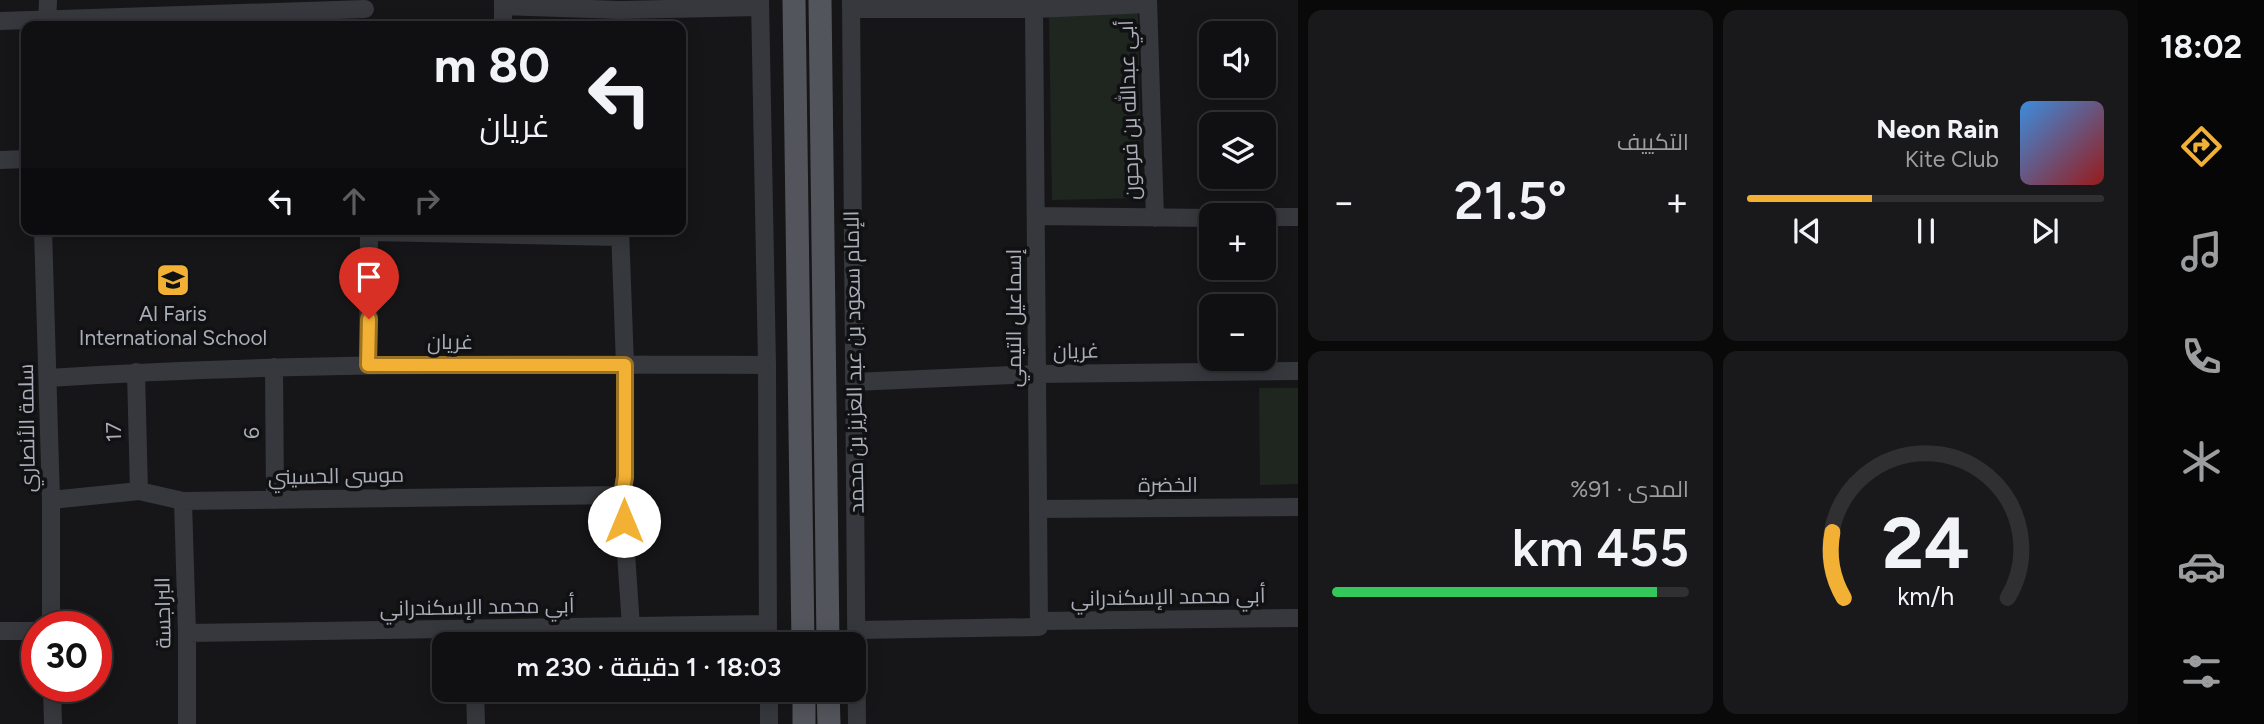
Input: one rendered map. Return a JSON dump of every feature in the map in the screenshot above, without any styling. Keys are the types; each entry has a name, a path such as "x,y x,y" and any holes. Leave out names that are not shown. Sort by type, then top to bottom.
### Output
{"main road":[{"path":"794,0 803,632"},
{"name":"الإمام سعود بن عبد العزيز بن محمد","path":"820,0 828,632"},
{"path":"804,702 804,724"},
{"path":"828,702 829,724"}],"street":[{"path":"47,21 48,0"},
{"path":"851,4 1034,9 1148,2"},
{"name":"أبي عبدالله بن فرحون","path":"1148,2 1155,218"},
{"path":"503,21 503,3 620,18 760,4 767,365 768,632"},
{"name":"الإمام سعود بن عبد العزيز بن محمد","path":"851,4 857,724"},
{"name":"إسماعيل التيمي","path":"1034,9 1039,624"},
{"path":"126,21 365,12"},
{"path":"0,21 21,22"},
{"path":"0,160 21,159"},
{"path":"1035,216 1199,218"},
{"path":"1276,218 1298,217"},
{"name":"سلمة الأنصاري","path":"43,235 49,378 51,611"},
{"path":"368,365 369,235"},
{"path":"620,235 625,365 625,477 622,495 631,627"},
{"name":"غريان","path":"49,378 136,372 368,365 767,365"},
{"name":"6","path":"274,367 275,500"},
{"name":"غريان","path":"854,382 1037,374 1298,371"},
{"name":"17","path":"136,372 139,491"},
{"name":"موسى الحسيني","path":"51,500 139,491 183,501 622,495"},
{"name":"البراجسة","path":"183,501 187,724"},
{"name":"الخضرة","path":"1038,509 1298,507"},
{"name":"أبي محمد الإسكندراني","path":"858,631 1298,618"},
{"name":"أبي محمد الإسكندراني","path":"552,632 768,624"},
{"path":"0,631 21,631"},
{"name":"أبي محمد الإسكندراني","path":"187,633 432,636"},
{"path":"53,702 54,724"},
{"path":"475,702 476,724"},
{"path":"769,702 769,724"}],"shaded area":[{"path":"1138,13 1142,198 1052,200 1049,15"},
{"path":"1259,388 1298,388 1298,484 1260,485"}],"place":[{"name":"Al Faris International School","path":"173,280"}],"route":[{"path":"369,319 368,365 625,365 625,477 622,495 624,521"}]}
